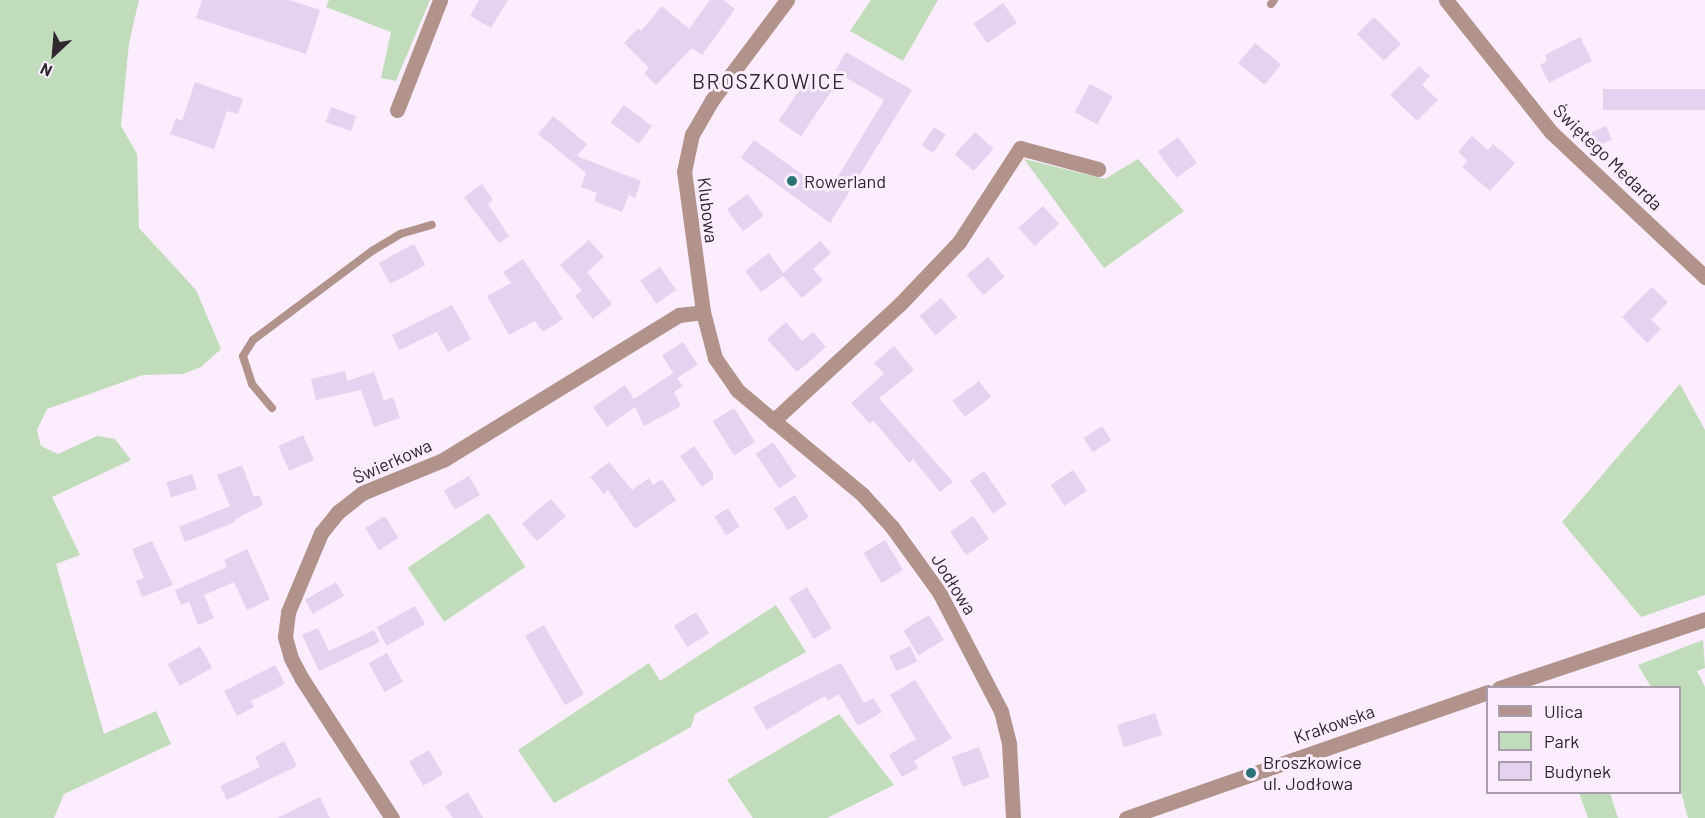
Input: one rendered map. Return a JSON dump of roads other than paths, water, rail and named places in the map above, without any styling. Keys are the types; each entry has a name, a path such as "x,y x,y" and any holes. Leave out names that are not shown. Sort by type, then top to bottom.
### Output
{"street":[{"path":"397,110 440,0"},
{"name":"Klubowa","path":"703,312 684,171 692,134 712,100 787,0"},
{"name":"Świętego Medarda","path":"1446,0 1551,132 1705,277"},
{"path":"773,421 900,304 959,242 1020,148 1098,169"},
{"name":"Jodłowa","path":"703,312 715,358 738,390 862,494 892,527 939,592 1001,711 1009,744 1013,818"},
{"name":"Świerkowa","path":"392,818 302,679 291,658 285,637 288,612 321,533 338,512 362,493 443,460 678,315 703,312"},
{"path":"1502,686 1705,619"},
{"name":"Krakowska","path":"1126,818 1486,693"}],"lane":[{"path":"272,408 252,384 243,356 253,340 372,251 400,234 432,225"}],"place":[{"name":"Rowerland","path":"792,181"},
{"name":"Broszkowice ul. Jodłowa","path":"1251,773"}],"district":[{"name":"BROSZKOWICE","path":"769,81"}]}
